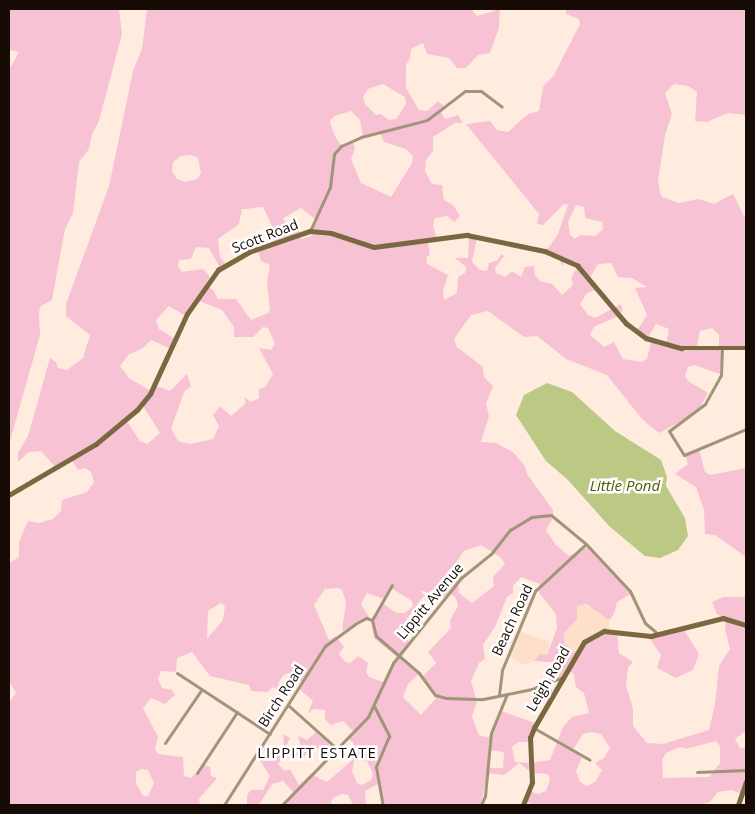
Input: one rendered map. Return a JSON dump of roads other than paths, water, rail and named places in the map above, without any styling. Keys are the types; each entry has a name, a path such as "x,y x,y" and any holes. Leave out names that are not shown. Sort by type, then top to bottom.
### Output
{"street":[{"path":"310,231 330,187 334,154 341,146 361,137 427,120 465,91 481,91 502,107"},
{"name":"Scott Road","path":"9,495 96,444 134,414 150,394 187,314 218,270 249,252 310,231 331,233 374,247 466,235 545,251 578,266 626,323 646,338 682,348 722,346 746,348"},
{"path":"722,346 721,375 705,404 696,414 670,429 672,436 684,455 746,429"},
{"name":"Lippitt Avenue","path":"282,805 336,748 364,722 374,706 390,667 461,578 491,554 510,530 538,514 551,515 586,544 630,591 646,623 659,635"},
{"name":"Beach Road","path":"499,695 502,670 536,591 586,544"},
{"path":"392,585 372,620 378,640 419,673 438,697 476,700 539,687 561,678"},
{"name":"Leigh Road","path":"523,805 532,783 530,738 581,644 596,634 607,631 659,635 723,618 746,625"},
{"name":"Birch Road","path":"224,805 333,638 365,619 372,620"},
{"path":"177,673 270,734"},
{"path":"539,687 547,687 552,695"},
{"path":"165,743 202,689"},
{"path":"481,805 485,796 491,733 507,694"},
{"path":"288,705 336,748"},
{"path":"374,706 389,736 376,771 383,805"},
{"path":"197,773 236,712"},
{"path":"534,728 590,760"},
{"path":"697,772 746,770"},
{"path":"738,805 746,782"}],"water":[{"name":"Little Pond","path":"547,383 572,392 615,431 661,460 667,477 666,486 685,518 688,536 678,550 660,558 645,556 609,526 568,480 546,461 516,415 524,395"}],"district":[{"name":"LIPPITT ESTATE","path":"317,753"}]}
